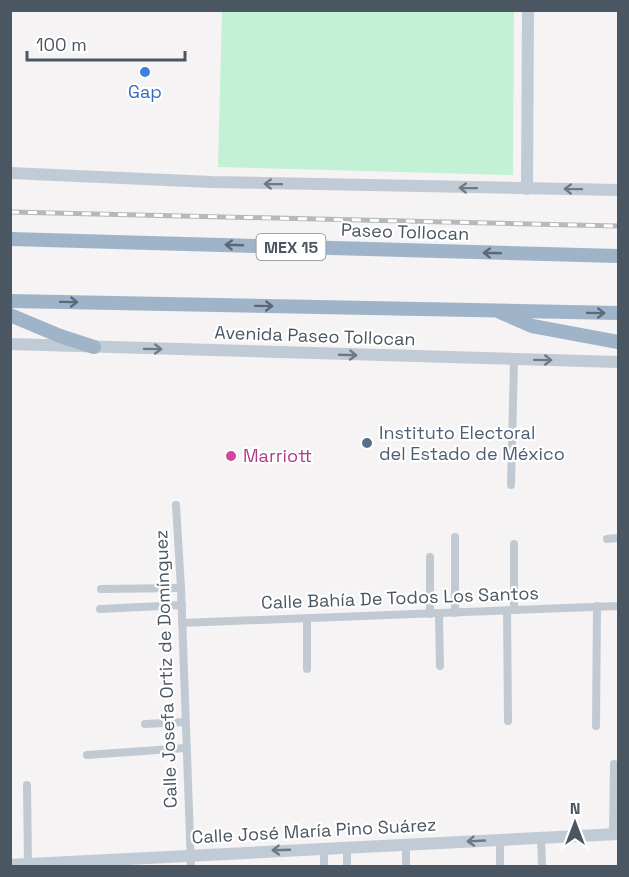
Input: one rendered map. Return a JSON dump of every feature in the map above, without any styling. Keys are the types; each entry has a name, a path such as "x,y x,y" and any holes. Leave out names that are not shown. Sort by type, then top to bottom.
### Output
{"highway":[{"path":"10,230 30,239"},
{"name":"Paseo Tollocan","path":"10,239 618,256"},
{"path":"10,301 618,313"},
{"path":"495,310 532,326 618,342"},
{"path":"10,315 60,336 94,347"}],"main road":[{"path":"527,189 528,10"},
{"path":"10,173 212,182 618,190"},
{"name":"Avenida Paseo Tollocan","path":"10,344 618,362"},
{"name":"Calle José María Pino Suárez","path":"10,865 191,860 324,848 616,834"}],"street":[{"path":"512,485 514,360"},
{"name":"Calle Josefa Ortiz de Domínguez","path":"176,505 191,860"},
{"path":"455,537 455,613"},
{"path":"607,539 618,538"},
{"path":"508,721 514,544"},
{"path":"430,558 440,666"},
{"path":"101,589 181,588"},
{"path":"100,609 182,605"},
{"path":"596,726 597,606"},
{"name":"Calle Bahía De Todos Los Santos","path":"182,623 618,606"},
{"path":"307,619 307,669"},
{"path":"145,724 185,722"},
{"path":"87,755 186,748"},
{"path":"614,764 616,834"},
{"path":"27,785 28,864"},
{"path":"541,837 542,867"},
{"path":"500,839 500,867"},
{"path":"406,844 406,867"},
{"path":"347,847 347,867"},
{"path":"324,848 324,867"}],"green space":[{"path":"222,11 514,11 513,175 218,167"}],"railway":[{"path":"10,212 618,226"}],"place":[{"name":"Gap","path":"145,72"},
{"name":"Instituto Electoral del Estado de México","path":"367,443"},
{"name":"Marriott","path":"231,456"}]}
